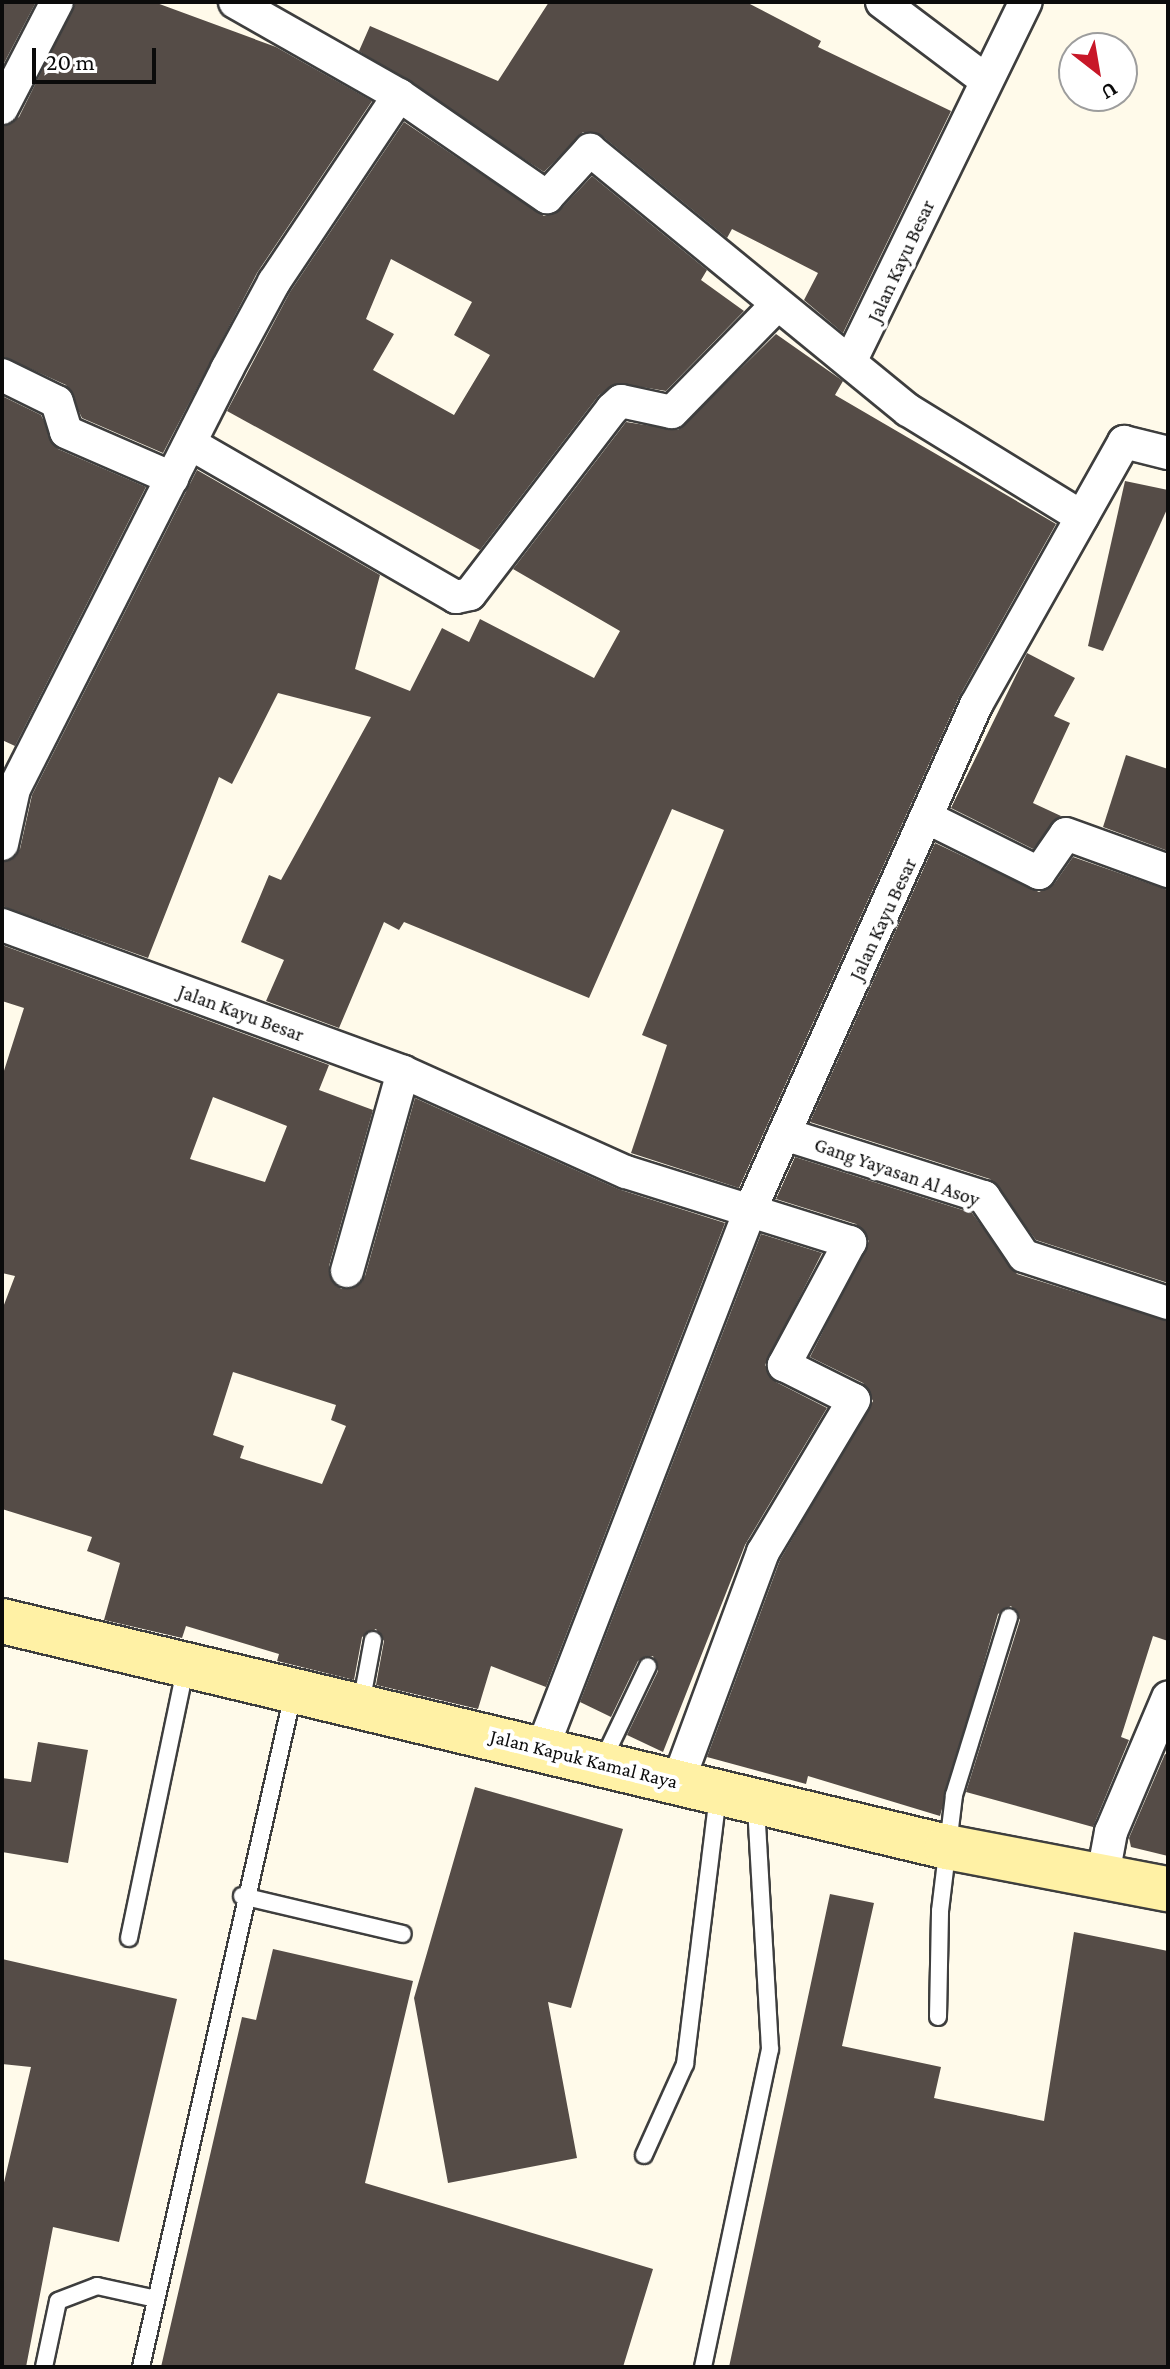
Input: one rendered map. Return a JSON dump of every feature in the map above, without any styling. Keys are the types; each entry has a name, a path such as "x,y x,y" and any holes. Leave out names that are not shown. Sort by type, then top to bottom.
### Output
{"main road":[{"name":"Jalan Kapuk Kamal Raya","path":"2,1621 295,1688 947,1847 1168,1889"}],"street":[{"path":"2,108 57,2"},
{"path":"235,2 399,95 547,197 590,150 640,184 775,307 852,358 908,410 1082,517"},
{"path":"882,2 984,79"},
{"name":"Jalan Kayu Besar","path":"852,358 984,79 1023,6"},
{"path":"2,844 14,789 274,282 399,95"},
{"path":"191,444 456,597 470,594 612,409 621,401 672,412 775,307"},
{"path":"2,375 57,402 66,432 172,478"},
{"name":"Jalan Kayu Besar","path":"2,925 403,1072 626,1172 751,1208 976,705 1124,442 1168,453"},
{"path":"926,817 1039,873 1066,834 1168,871"},
{"path":"347,1271 403,1072"},
{"name":"Gang Yayasan Al Asoy","path":"784,1134 984,1197 1024,1256 1168,1303"},
{"path":"542,1749 751,1208 850,1242 784,1365 854,1400 763,1552 717,1791"},
{"path":"1103,1875 1111,1832 1168,1698"}],"lane":[{"path":"938,2017 947,1847 954,1795 1009,1617"},
{"path":"361,1704 373,1640"},
{"path":"129,1938 186,1663"},
{"path":"602,1764 648,1666"},
{"path":"141,2367 242,1896 295,1688"},
{"path":"644,2155 685,2064 717,1791"},
{"path":"703,2367 770,2049 717,1791"},
{"path":"242,1896 403,1934"},
{"path":"44,2367 58,2301 97,2286 156,2299"}],"building":[{"path":"2,2 36,2 2,67"},
{"path":"76,2 154,2 276,47 372,101 257,273 163,453 82,418 66,385 2,356 2,127 19,117"},
{"path":"549,2 746,2 821,41 818,47 951,111 843,333 804,300 818,273 732,229 727,238 601,135 583,132 544,172 359,51 370,26 498,81"},
{"path":"404,122 544,216 560,210 592,176 707,270 701,280 744,311 666,391 617,383 599,395 480,550 227,411 290,292","holes":["391,259 472,302 454,335 490,355 454,415 373,370 394,334 366,319"]},
{"path":"776,334 843,381 835,395 1056,524 959,697 739,1188 631,1153 667,1045 642,1035 724,830 672,809 589,998 404,922 399,930 384,922 339,1028 266,1001 284,960 241,942 269,875 281,880 371,717 278,693 232,784 219,777 148,958 2,906 2,862 20,849 32,795 197,470 380,575 355,669 410,691 442,628 469,642 480,619 594,678 620,631 513,569 626,422 678,430"},
{"path":"2,396 41,415 58,449 146,487 15,746 2,740"},
{"path":"1125,481 1168,490 1168,507 1103,651 1088,646"},
{"path":"1027,653 1075,678 1054,716 1070,723 1033,803 1061,816 1033,849 951,808"},
{"path":"1126,755 1168,769 1168,851 1103,827"},
{"path":"935,843 1039,892 1054,884 1073,857 1168,890 1168,1283 1036,1240 990,1179 810,1122"},
{"path":"2,945 329,1065 319,1090 373,1110 329,1266 341,1289 365,1276 415,1098 618,1189 725,1223 546,1687 491,1666 478,1709 376,1685 384,1641 376,1629 362,1637 354,1680 277,1661 279,1654 186,1626 182,1638 104,1620 120,1563 87,1551 92,1537 2,1509 2,1310 15,1276 2,1273 2,1077 24,1008 2,1001","holes":["213,1097 287,1126 265,1182 190,1159","233,1372 336,1405 331,1420 346,1426 322,1484 240,1458 244,1446 213,1435"]},
{"path":"795,1157 972,1213 1017,1274 1168,1321 1168,1641 1153,1636 1121,1737 1129,1740 1093,1827 966,1792 1020,1620 1011,1606 998,1614 940,1816 808,1776 806,1784 707,1757 780,1560 873,1401 863,1383 810,1357 869,1241 856,1224 776,1199"},
{"path":"761,1234 822,1253 765,1365 776,1382 827,1408 745,1545 663,1752 627,1735 658,1671 653,1656 638,1661 611,1717 580,1702"},
{"path":"38,1742 88,1750 68,1863 2,1852 2,1778 31,1782"},
{"path":"1165,1754 1168,1755 1168,1856 1131,1847 1129,1838"},
{"path":"475,1787 623,1829 571,2008 548,2002 577,2158 448,2183 414,1998"},
{"path":"830,1894 874,1903 842,2046 941,2067 934,2098 1044,2121 1074,1932 1168,1951 1168,2367 729,2367"},
{"path":"273,1949 413,1981 365,2183 653,2269 623,2367 161,2367 242,2017 256,2020"},
{"path":"2,1959 177,1999 119,2242 53,2227 26,2367 2,2367 2,2191 31,2067 2,2064"}]}
